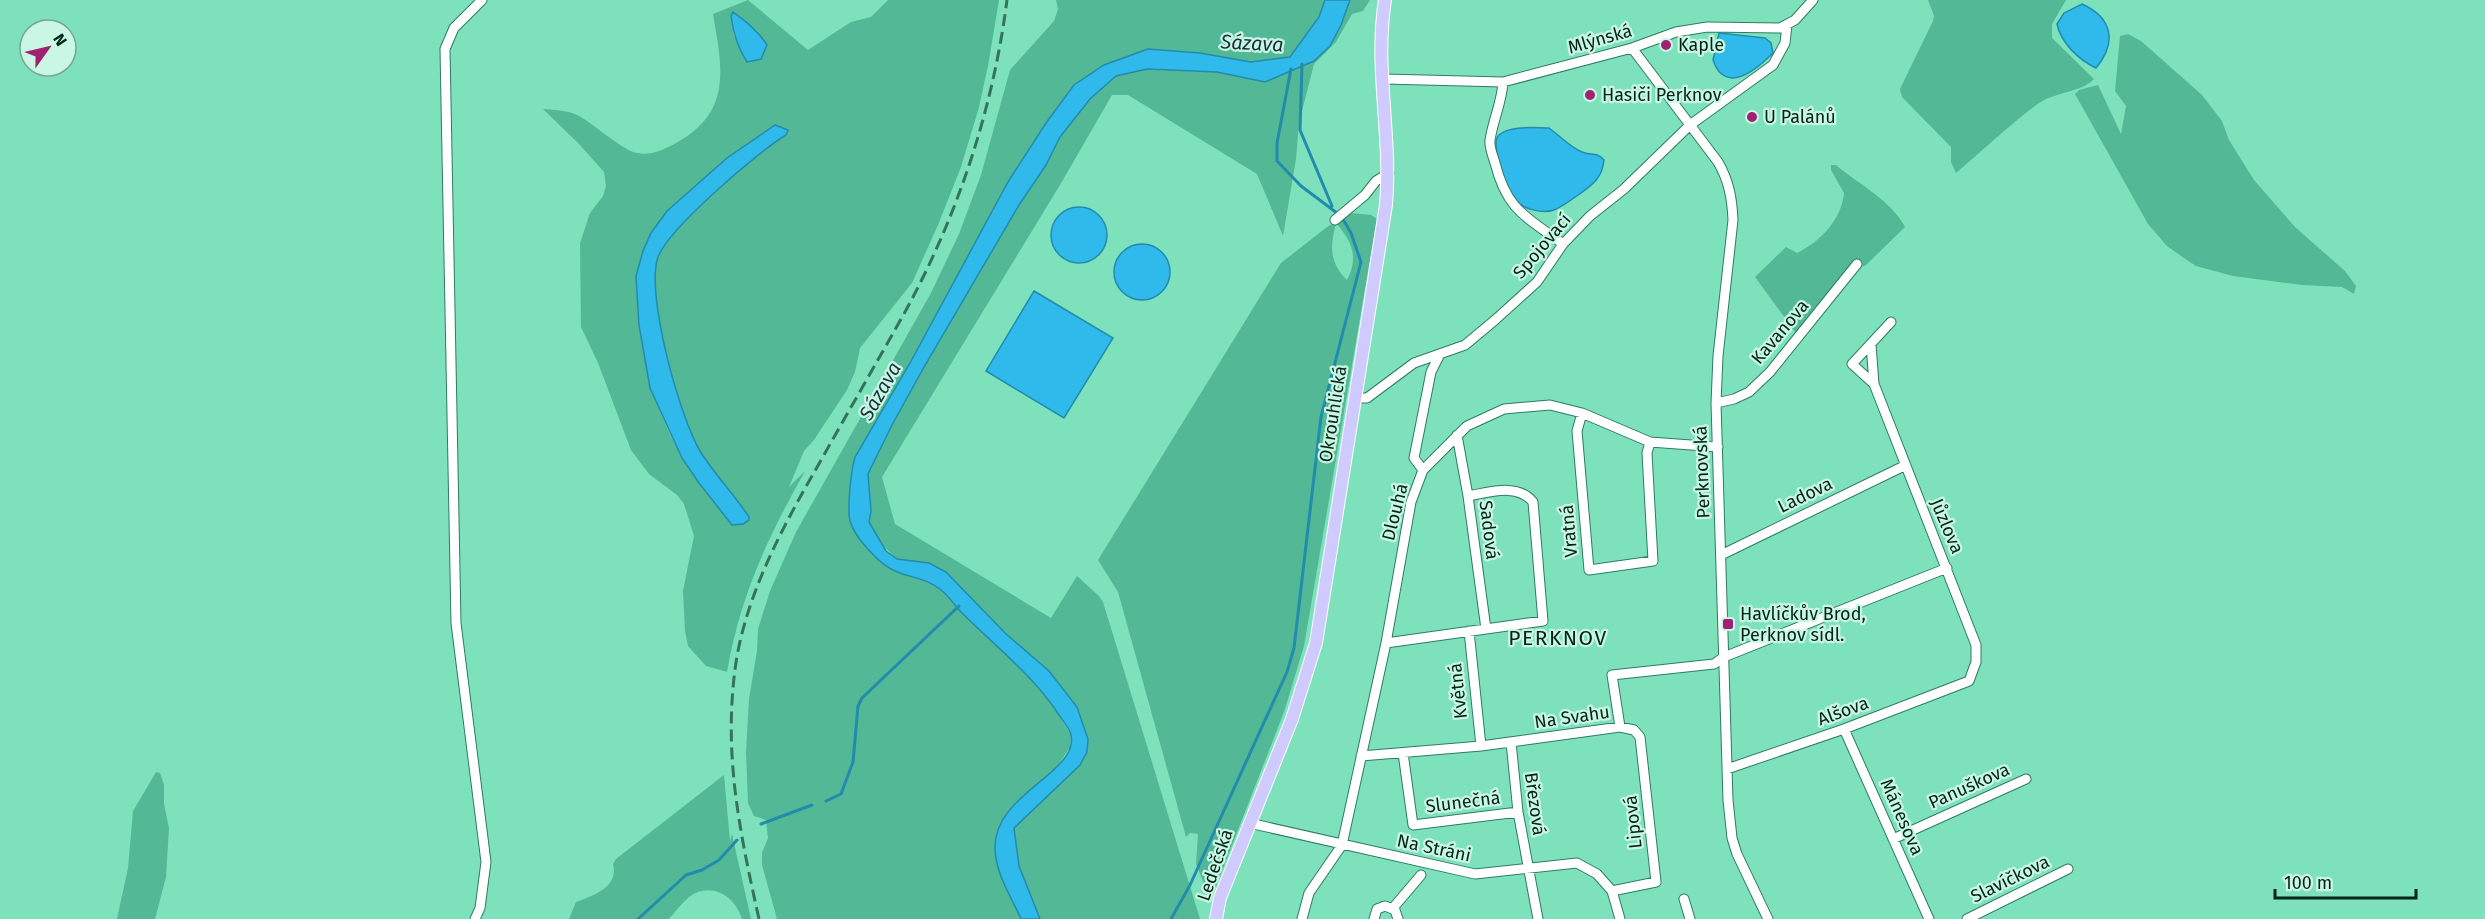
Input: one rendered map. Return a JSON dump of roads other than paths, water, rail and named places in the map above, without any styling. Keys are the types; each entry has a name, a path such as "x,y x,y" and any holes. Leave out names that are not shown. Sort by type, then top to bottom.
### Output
{"main road":[{"name":"Okrouhlická","path":"1249,823 1292,719 1316,643 1386,205 1389,173 1380,31 1385,0"},
{"name":"Ledečská","path":"1216,919 1220,898 1249,823"}],"street":[{"path":"476,919 480,908 486,862 456,623 445,49 454,28 482,0"},
{"path":"1787,25 1813,0"},
{"name":"Mlýnská","path":"1384,79 1503,82 1632,48 1676,32 1707,27 1770,30 1787,25"},
{"name":"Spojovací","path":"1354,398 1367,398 1414,363 1466,345 1537,282 1563,244 1590,216 1624,189 1690,125 1773,65 1785,43 1787,25"},
{"name":"Perknovská","path":"1632,48 1723,171 1732,203 1733,220 1718,356 1716,403 1727,769 1732,838 1768,919"},
{"path":"1503,82 1502,97 1496,112 1490,143 1498,178 1510,201 1521,214 1563,244"},
{"path":"1335,220 1365,195 1376,181 1389,173"},
{"name":"Kavanova","path":"1716,403 1734,399 1749,392 1857,264"},
{"name":"Jůzlova","path":"1874,384 1852,364 1891,322"},
{"name":"Jůzlova","path":"1871,344 1874,384 1904,466 1947,568 1976,645 1976,662 1969,681"},
{"path":"1423,470 1414,458 1431,372 1440,354"},
{"name":"Dlouhá","path":"1342,845 1386,643 1411,502 1423,470 1457,435 1478,419 1504,409 1550,405 1582,413 1650,442 1718,447"},
{"name":"Vratná","path":"1582,413 1577,431 1589,570 1653,561 1647,453 1650,442"},
{"name":"Sadová","path":"1457,435 1468,496 1486,629"},
{"name":"Ladova","path":"1721,555 1904,466"},
{"path":"1386,643 1543,621 1535,507 1527,494 1514,490 1468,496"},
{"path":"1724,657 1947,568"},
{"name":"Květná","path":"1469,631 1481,746"},
{"name":"Na Svahu","path":"1361,756 1481,746 1620,728 1612,675 1714,664 1724,657"},
{"name":"Alšova","path":"1727,769 1844,729 1969,681"},
{"name":"Lipová","path":"1612,891 1656,882 1640,737 1634,730 1620,728"},
{"name":"Mánesova","path":"1844,729 1929,919"},
{"name":"Březová","path":"1511,742 1518,812 1538,919"},
{"name":"Slunečná","path":"1403,753 1413,825 1518,812"},
{"name":"Panuškova","path":"1893,839 2026,779"},
{"name":"Na Stráni","path":"1249,823 1475,874 1577,863 1598,874 1612,891 1620,919"},
{"path":"1302,919 1309,893 1342,845"},
{"name":"Slavíčkova","path":"1967,919 2068,869"},
{"path":"1393,908 1421,875"},
{"path":"1684,899 1690,919"},
{"path":"1374,919 1380,907 1393,908"},
{"path":"1393,908 1398,919"}],"water":[{"path":"1325,0 1350,0 1330,46 1314,61 1265,82 1217,72 1147,69 1116,76 1090,99 1060,137 1046,165 1019,205 924,367 868,474 871,511 869,522 886,551 897,559 929,563 946,572 1006,634 1049,671 1077,707 1088,739 1087,752 1080,765 1014,828 1019,866 1040,919 1021,919 998,866 995,847 999,828 1008,812 1021,798 1062,761 1070,749 1071,735 1038,687 962,613 944,592 930,583 889,568 862,542 853,528 849,515 855,457 910,363 1008,182 1074,85 1104,65 1148,49 1200,53 1251,62 1290,57 1319,17"},
{"path":"2082,4 2100,16 2108,32 2107,49 2096,68 2072,50 2062,38 2057,24 2064,13"},
{"path":"733,12 752,27 767,45 761,59 747,62 744,57 733,28 731,16"},
{"path":"1719,33 1765,38 1771,43 1773,53 1758,67 1741,76 1733,78 1725,76 1718,70 1713,60"},
{"path":"775,125 788,130 786,135 736,173 678,228 658,257 655,274 660,326 683,412 700,451 749,517 749,520 743,524 732,525 682,458 650,388 639,325 636,276 651,233 667,211 727,158"},
{"path":"1549,128 1578,150 1604,160 1599,177 1588,188 1557,209 1538,211 1523,206 1515,200 1504,178 1496,147 1499,135 1509,130"},
{"path":"1079,207 1090,209 1099,215 1105,224 1107,235 1105,246 1099,255 1090,261 1079,263 1068,261 1059,255 1053,246 1051,235 1053,224 1059,215 1068,209"},
{"path":"1142,244 1153,246 1162,252 1168,261 1170,272 1168,283 1162,292 1153,298 1142,300 1131,298 1122,292 1116,283 1114,272 1116,261 1122,252 1131,246"},
{"path":"1034,291 1113,338 1064,418 986,371"}],"waterway":[{"path":"1302,64 1300,130 1332,206"},
{"path":"1171,919 1190,885 1287,672 1294,648 1321,417 1361,262 1351,233 1341,216 1301,186 1277,161 1277,143 1291,69"},
{"path":"826,801 841,794 853,762 858,706 862,698 959,606"},
{"path":"761,824 812,805"},
{"path":"638,919 686,875 702,870 719,860 737,840"}],"railway":[{"path":"759,919 739,821 732,756 733,690 743,630 760,580 782,532 905,312 941,238 957,199 983,121 1001,41 1007,0"}],"place":[{"name":"Kaple","path":"1666,45"},
{"name":"Hasiči Perknov","path":"1590,95"},
{"name":"U Palánů","path":"1752,117"},
{"name":"Havlíčkův Brod, Perknov sídl.","path":"1728,624"}],"district":[{"name":"PERKNOV","path":"1558,638"}],"water label":[{"name":"Sázava","path":"1252,43"},
{"name":"Sázava","path":"880,391"}]}
